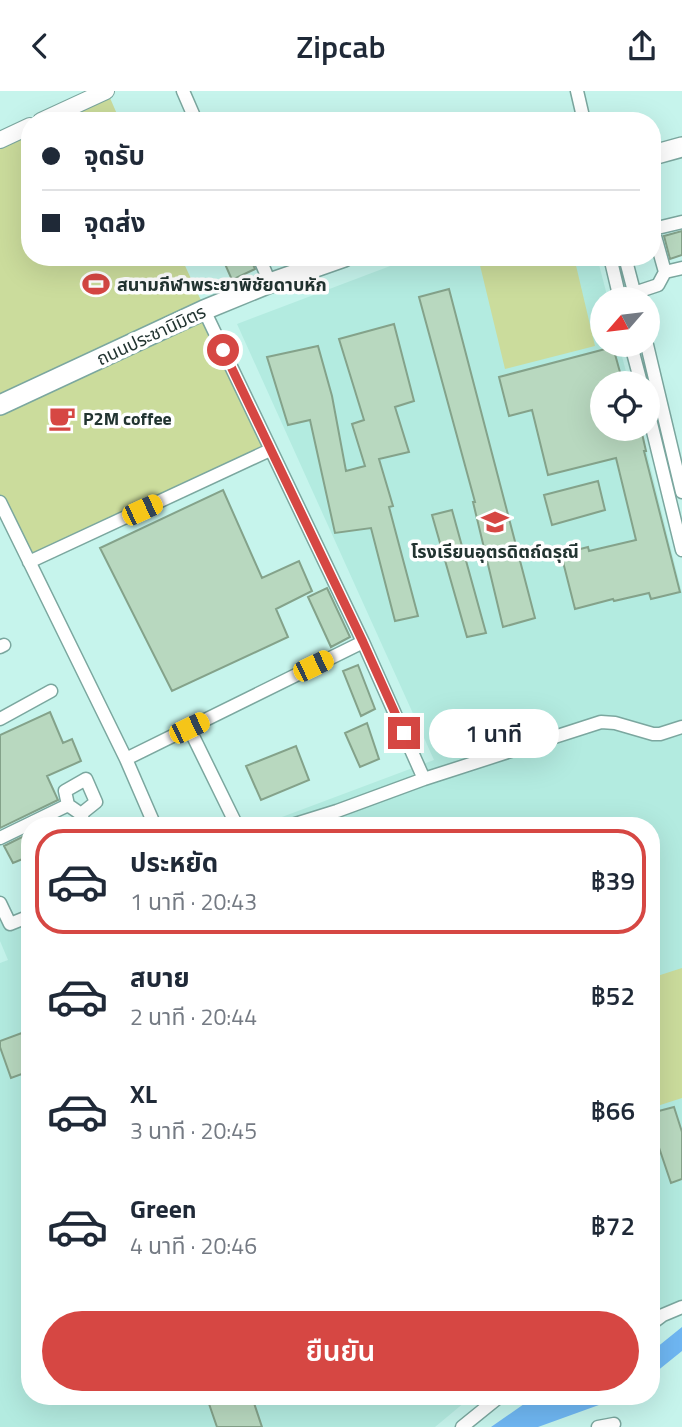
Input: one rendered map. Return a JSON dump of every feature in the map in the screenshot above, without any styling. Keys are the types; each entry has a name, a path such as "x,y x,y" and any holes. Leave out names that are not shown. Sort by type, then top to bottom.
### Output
{"main road":[{"path":"661,153 682,147"},
{"name":"ถนนประชานิมิตร","path":"0,405 204,310 319,266"}],"street":[{"path":"60,112 106,91"},
{"path":"183,91 192,112"},
{"path":"577,91 582,112"},
{"path":"0,139 21,130"},
{"path":"661,227 682,222"},
{"path":"654,287 658,285 665,272 661,258"},
{"path":"263,266 271,283"},
{"path":"612,266 617,287"},
{"path":"627,266 633,287"},
{"path":"665,272 682,268"},
{"path":"204,310 363,642 424,779"},
{"path":"649,357 682,492"},
{"path":"655,441 682,550"},
{"path":"29,562 270,450"},
{"path":"0,502 126,759 151,817"},
{"path":"126,759 363,642"},
{"path":"0,719 51,691"},
{"path":"318,817 424,779 601,722 660,734 682,727"},
{"path":"189,728 233,817"},
{"path":"80,817 68,805 65,791 86,779 96,802 85,817"},
{"path":"43,817 68,805"},
{"path":"0,838 21,828"},
{"path":"0,903 10,924 21,920"},
{"path":"660,1317 682,1307"},
{"path":"463,1427 489,1405"},
{"path":"598,1427 614,1424"}],"shaded area":[{"name":"โรงเรียนอุตรดิตถ์ดรุณี","path":"390,266 599,266 605,287 590,287 590,357 622,357 626,371 590,371 590,441 644,441 682,593 682,1302 660,1312 660,817 282,817 434,760 237,324"},
{"path":"21,914 21,1405 461,1405 435,1427 0,1427 0,963 8,960 0,941 0,922"}],"green space":[{"path":"107,91 116,112 61,112"},
{"path":"21,130 21,266 185,266 270,450 29,562 0,502 0,140"},
{"path":"480,266 576,266 590,325 590,347 505,369"},
{"path":"682,968 682,1098 660,1105 660,975"}],"water":[{"path":"682,1327 682,1351 660,1369 660,1345"},
{"path":"523,1405 599,1405 538,1427 491,1427"}],"building":[{"path":"682,231 682,255 670,259 664,236"},
{"path":"226,266 254,266 255,269 232,280"},
{"path":"449,289 535,618 503,627 475,502 419,297"},
{"path":"394,324 414,401 395,407 409,452 379,459 393,506 389,507 418,616 395,621 371,528 335,533 310,420 288,425 267,357 318,346 332,396 346,471 365,466 352,424 364,420 339,339"},
{"path":"590,353 590,357 616,357 620,371 590,371 590,441 644,441 680,592 651,599 649,593 575,609 561,554 588,547 589,551 636,540 616,458 548,475 532,410 509,416 499,377"},
{"path":"598,481 605,510 552,525 544,495"},
{"path":"223,490 262,578 299,561 312,591 276,609 288,637 172,691 100,548"},
{"path":"452,510 486,633 467,637 432,515"},
{"path":"327,588 350,637 331,647 308,597"},
{"path":"358,665 375,709 361,716 343,671"},
{"path":"50,712 63,743 72,739 81,761 47,776 58,800 0,828 0,735"},
{"path":"367,723 379,759 360,767 345,733"},
{"path":"296,746 309,780 261,800 246,766"},
{"path":"21,838 21,860 13,863 4,846"},
{"path":"21,1033 21,1074 11,1078 0,1041"},
{"path":"674,1107 682,1132 682,1179 671,1183 660,1151 660,1111"},
{"path":"209,1405 255,1405 262,1427 217,1427"}],"place":[{"name":"สนามกีฬาพระยาพิชัยดาบหัก","path":"96,284"},
{"name":"P2M coffee","path":"62,418"},
{"name":"โรงเรียนอุตรดิตถ์ดรุณี","path":"495,522"}],"route":[{"path":"223,350 404,733"}]}
